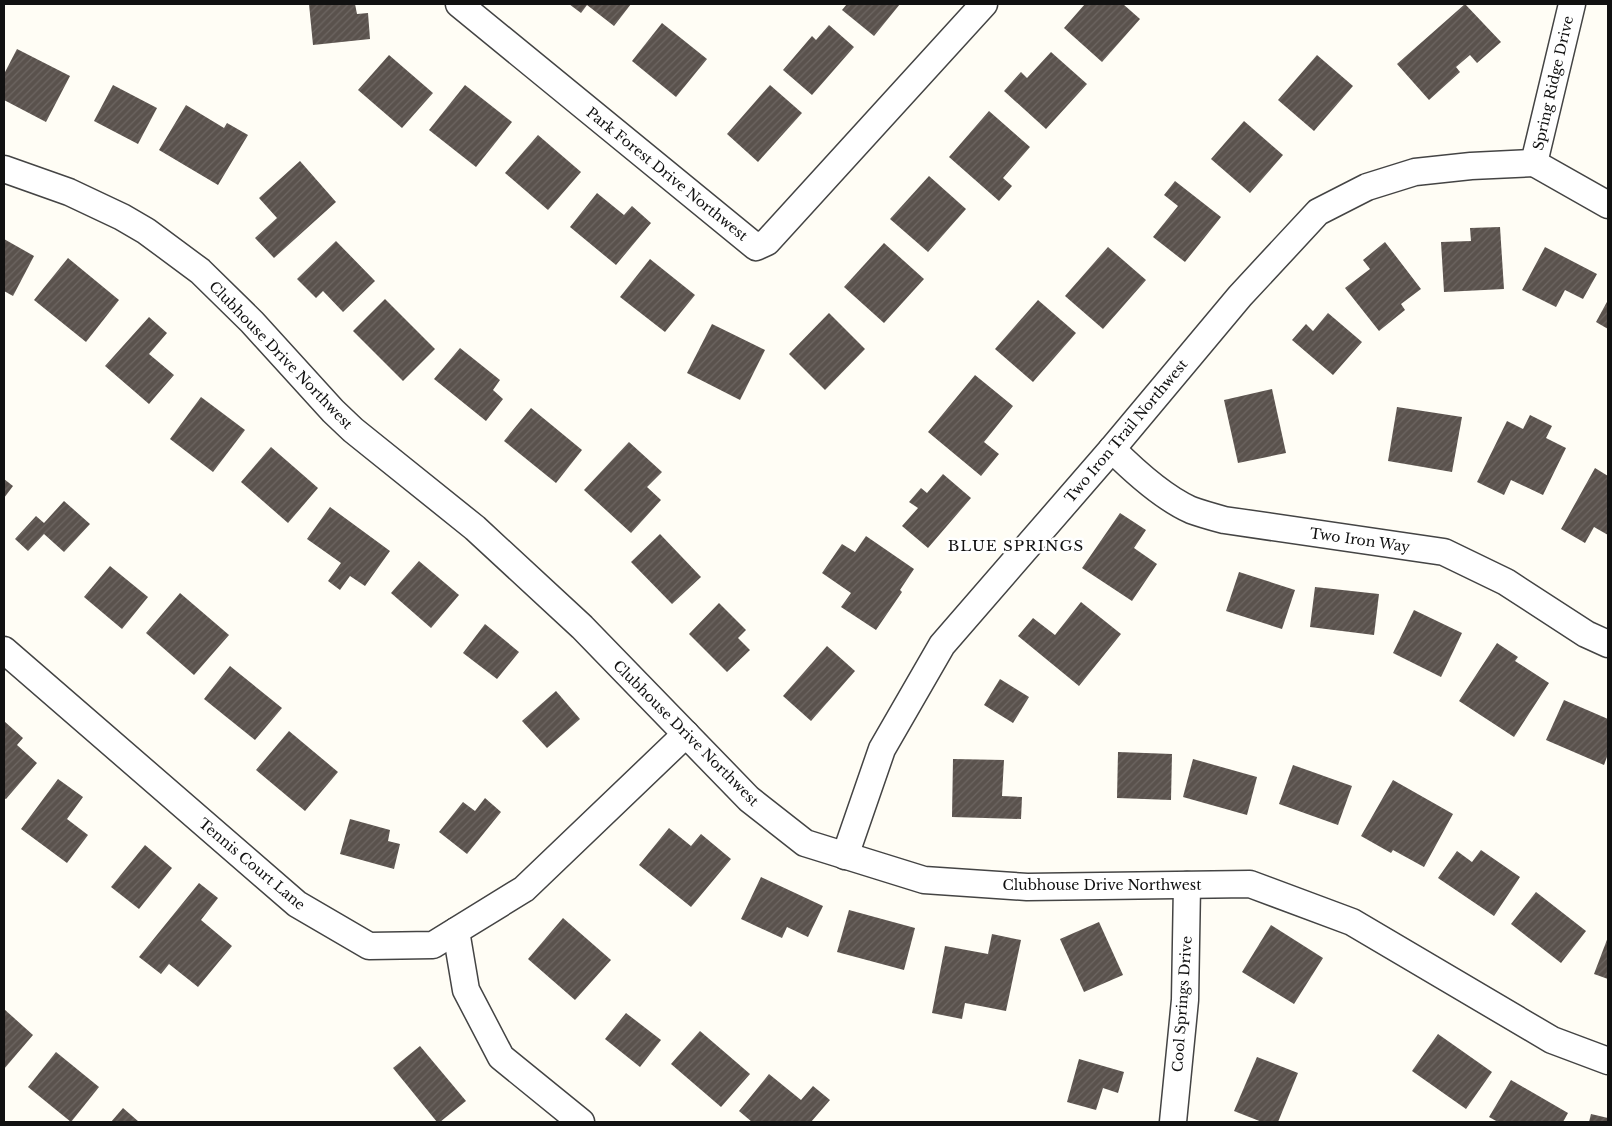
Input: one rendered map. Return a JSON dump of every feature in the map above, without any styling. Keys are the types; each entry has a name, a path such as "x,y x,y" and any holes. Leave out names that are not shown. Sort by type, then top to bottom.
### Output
{"street":[{"name":"Park Forest Drive Northwest","path":"459,4 756,247 767,242 984,4"},
{"name":"Spring Ridge Drive","path":"1534,163 1572,4"},
{"path":"1534,163 1608,205"},
{"name":"Two Iron Trail Northwest","path":"845,856 882,749 942,645 1112,449 1240,296 1318,212 1367,187 1415,172 1471,166 1534,163"},
{"name":"Clubhouse Drive Northwest","path":"4,169 69,192 122,218 155,237 200,271 239,309 353,430 482,534 582,626 749,800 805,843 924,880 1027,887 1250,884 1352,922 1552,1040 1608,1061"},
{"name":"Two Iron Way","path":"1112,449 1134,471 1164,495 1191,510 1224,520 1444,552 1506,582 1586,634 1608,644"},
{"name":"Tennis Court Lane","path":"4,650 297,904 369,946 433,945 524,889 686,734"},
{"name":"Cool Springs Drive","path":"1173,1122 1185,1000 1188,885"},
{"path":"456,931 466,990 501,1057 581,1122"}],"building":[{"path":"309,4 355,4 357,14 368,13 370,39 313,45"},
{"path":"569,4 631,4 614,26 587,5 581,13"},
{"path":"847,4 900,4 874,36 842,10"},
{"path":"1085,4 1123,4 1140,19 1102,62 1064,28"},
{"path":"1465,4 1501,42 1477,63 1470,55 1456,67 1460,72 1429,100 1397,64"},
{"path":"662,23 707,59 676,97 632,61"},
{"path":"829,25 854,47 812,95 783,70 812,36 816,40"},
{"path":"17,49 70,76 46,122 4,100 4,74"},
{"path":"1051,52 1087,84 1046,129 1004,91 1021,72 1027,78"},
{"path":"389,55 433,93 402,128 358,90"},
{"path":"1317,55 1353,86 1314,131 1278,100"},
{"path":"113,85 157,108 138,144 94,121"},
{"path":"465,85 512,122 476,167 429,130"},
{"path":"770,85 802,113 758,162 727,134"},
{"path":"186,105 224,128 227,123 248,135 218,185 159,150"},
{"path":"989,111 1030,147 1003,178 1012,186 999,201 949,157"},
{"path":"1244,121 1283,155 1250,193 1211,159"},
{"path":"538,135 581,172 548,210 505,173"},
{"path":"300,161 336,202 274,258 255,238 277,218 259,198"},
{"path":"929,176 966,209 928,252 890,219"},
{"path":"1175,181 1221,217 1185,262 1153,237 1178,206 1164,195"},
{"path":"597,193 624,215 632,206 651,223 616,265 570,227"},
{"path":"1500,227 1504,289 1444,292 1441,242 1471,241 1470,228"},
{"path":"4,239 34,256 13,296 4,291"},
{"path":"336,241 375,281 343,312 323,291 316,298 297,279"},
{"path":"1385,242 1421,289 1401,304 1405,310 1379,331 1345,288 1370,269 1363,260"},
{"path":"884,243 924,279 884,323 844,287"},
{"path":"1108,247 1146,280 1103,329 1065,296"},
{"path":"1545,247 1597,274 1583,299 1565,290 1556,307 1522,290"},
{"path":"68,258 119,300 86,342 34,300"},
{"path":"650,259 695,295 665,332 620,297"},
{"path":"385,299 435,349 403,381 353,331"},
{"path":"1038,300 1076,333 1033,382 995,349"},
{"path":"1608,300 1608,329 1596,322"},
{"path":"829,313 865,349 825,390 789,354"},
{"path":"1328,313 1362,342 1333,375 1292,340 1306,324 1313,331"},
{"path":"149,317 167,333 149,354 174,375 149,404 105,366"},
{"path":"712,324 765,350 740,400 687,373"},
{"path":"460,348 500,380 493,390 503,399 486,421 434,379"},
{"path":"975,375 1013,406 984,442 999,454 981,476 928,432"},
{"path":"1272,389 1286,453 1238,463 1224,400"},
{"path":"201,397 245,430 213,472 170,439"},
{"path":"1397,407 1462,417 1452,472 1388,461"},
{"path":"531,408 582,450 556,483 504,441"},
{"path":"1530,415 1552,426 1546,438 1566,448 1543,495 1511,480 1504,495 1477,482 1507,421 1523,429"},
{"path":"629,442 662,472 647,487 661,500 631,533 584,490"},
{"path":"271,447 318,488 288,523 241,482"},
{"path":"1595,468 1608,476 1608,535 1594,527 1585,543 1561,529"},
{"path":"943,474 971,498 928,548 902,526 918,508 909,502 921,488 927,493"},
{"path":"4,479 13,486 4,498"},
{"path":"64,501 90,524 64,552 44,534 28,551 15,539 36,516 44,523"},
{"path":"330,507 390,551 365,586 350,576 340,590 328,581 341,563 307,539"},
{"path":"1120,513 1146,530 1134,548 1157,564 1132,601 1082,568"},
{"path":"660,534 701,577 672,604 631,562"},
{"path":"866,536 914,569 900,590 902,592 876,630 841,607 851,593 822,573 842,544 855,552"},
{"path":"419,561 459,595 431,628 391,593"},
{"path":"110,566 148,597 122,629 84,597"},
{"path":"1239,572 1295,590 1282,629 1226,611"},
{"path":"1315,587 1379,594 1374,635 1310,627"},
{"path":"180,593 229,635 194,675 146,633"},
{"path":"1081,602 1121,634 1079,686 1018,636 1033,618 1055,635"},
{"path":"719,603 746,630 738,638 750,650 727,672 689,634"},
{"path":"1414,610 1462,633 1441,677 1393,653"},
{"path":"485,624 519,652 497,679 463,653"},
{"path":"1497,643 1518,657 1515,661 1549,683 1514,737 1459,701"},
{"path":"827,646 855,671 811,721 783,696"},
{"path":"230,666 282,708 255,740 204,699"},
{"path":"1000,679 1029,697 1013,723 984,705"},
{"path":"556,691 580,719 547,748 522,721"},
{"path":"1564,700 1608,719 1608,754 1604,765 1546,740"},
{"path":"4,721 23,738 17,745 37,763 6,799 4,798"},
{"path":"289,731 338,772 305,811 256,770"},
{"path":"1118,752 1172,754 1171,800 1117,798"},
{"path":"953,759 1004,760 1002,796 1022,797 1021,819 952,817"},
{"path":"1193,759 1257,777 1247,815 1183,797"},
{"path":"1293,765 1352,786 1338,825 1279,804"},
{"path":"58,779 83,797 67,819 88,835 67,863 21,829"},
{"path":"1393,780 1453,814 1424,867 1393,850 1391,853 1361,836"},
{"path":"485,798 501,812 467,854 439,832 463,802 475,811"},
{"path":"350,819 390,830 388,841 400,844 394,869 340,854"},
{"path":"669,828 691,846 701,834 731,859 691,907 639,865"},
{"path":"145,845 172,868 139,909 111,887"},
{"path":"1481,850 1520,877 1494,916 1438,878 1457,851 1472,862"},
{"path":"761,877 823,906 808,937 787,927 782,938 741,919"},
{"path":"199,883 218,898 201,920 232,946 198,987 169,964 161,974 139,957"},
{"path":"1536,892 1586,931 1561,963 1511,924"},
{"path":"849,910 915,928 904,970 837,952"},
{"path":"563,918 611,960 575,1000 528,959"},
{"path":"1099,922 1123,975 1084,992 1060,939"},
{"path":"1271,925 1323,958 1294,1004 1242,972"},
{"path":"992,934 1021,940 1006,1011 965,1003 962,1019 932,1013 945,946 988,954"},
{"path":"1608,937 1608,979 1594,974"},
{"path":"4,1009 33,1035 4,1069"},
{"path":"626,1013 661,1040 640,1067 605,1039"},
{"path":"700,1031 750,1074 721,1107 671,1064"},
{"path":"1438,1034 1492,1072 1466,1109 1412,1071"},
{"path":"420,1046 466,1101 440,1122 437,1122 393,1068"},
{"path":"56,1052 99,1087 71,1122 28,1087"},
{"path":"1257,1057 1298,1073 1278,1122 1262,1122 1234,1111"},
{"path":"1079,1059 1124,1072 1118,1093 1103,1088 1096,1110 1067,1102"},
{"path":"769,1074 801,1100 813,1086 830,1100 811,1122 752,1122 739,1111"},
{"path":"1511,1080 1568,1113 1563,1122 1498,1122 1489,1117"},
{"path":"123,1108 139,1122 111,1122"},
{"path":"1591,1114 1608,1118 1608,1122 1589,1122"}],"district":[{"name":"BLUE SPRINGS","path":"1016,545"}]}
